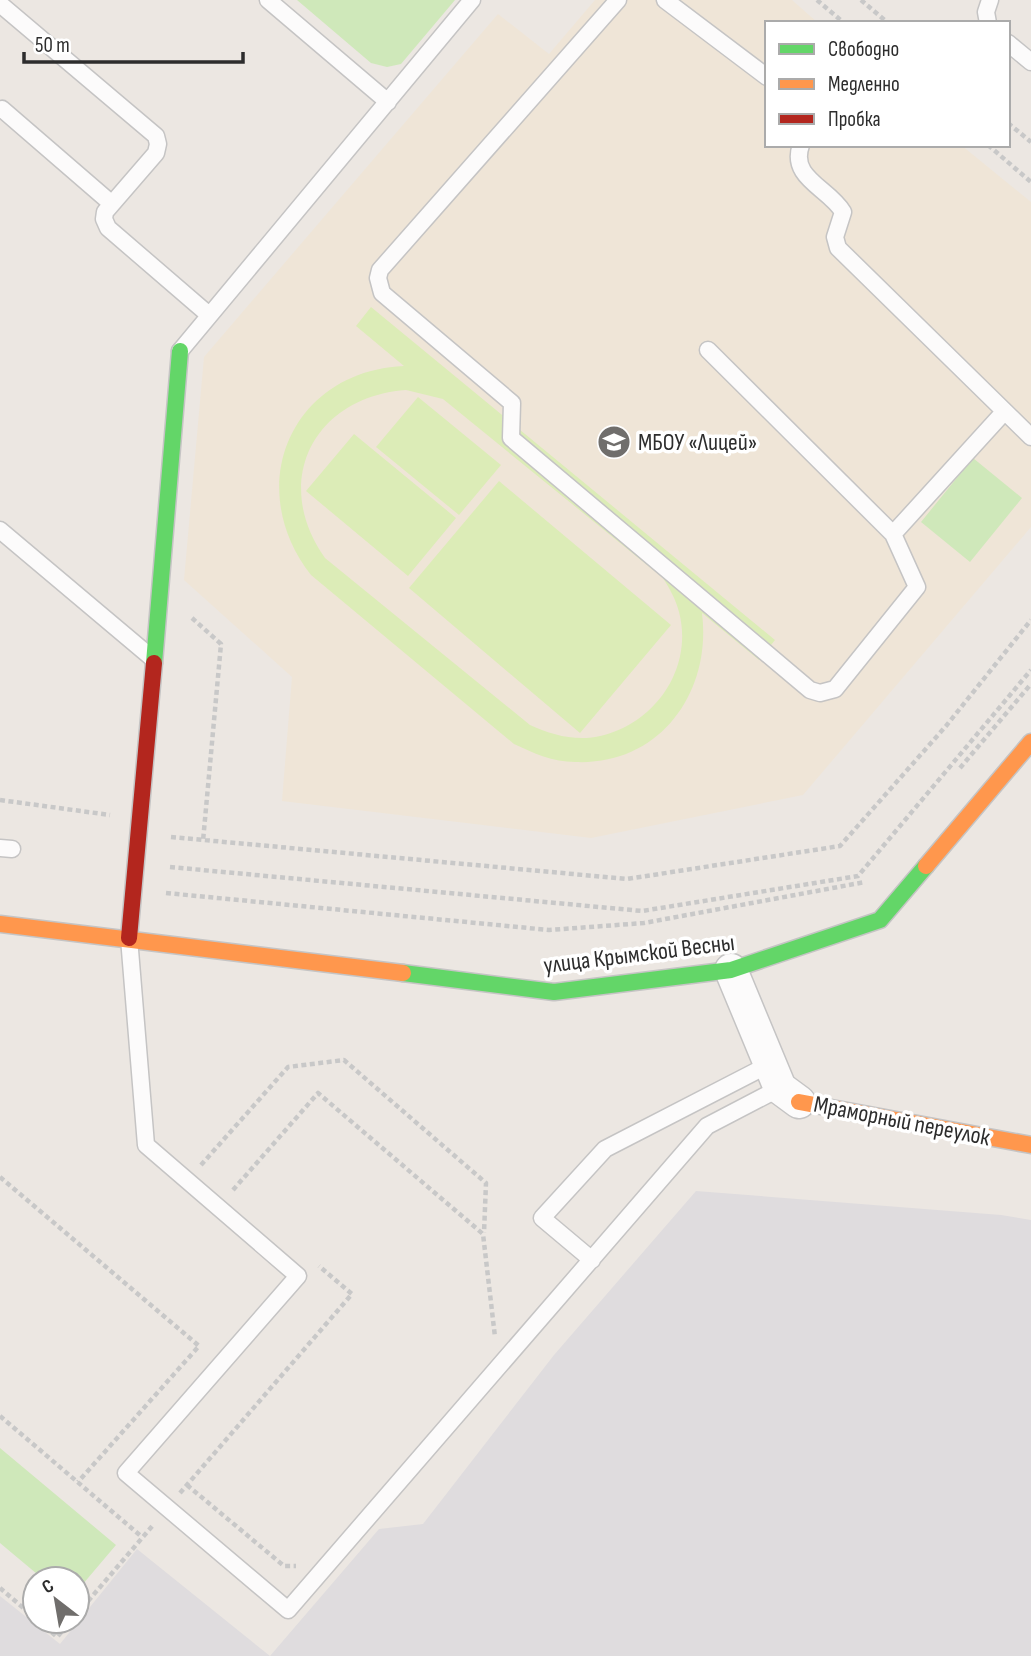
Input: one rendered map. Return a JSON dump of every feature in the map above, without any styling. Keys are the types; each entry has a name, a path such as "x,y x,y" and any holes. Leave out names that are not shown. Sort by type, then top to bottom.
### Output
{"street":[{"path":"129,938 141,826 180,351"},
{"name":"улица Крымской Весны","path":"0,924 554,992 731,970 880,920 1031,742"},
{"path":"731,970 783,1085"},
{"name":"Мраморный переулок","path":"783,1085 1031,1145"}],"lane":[{"path":"268,0 388,102"},
{"path":"180,351 472,0"},
{"path":"618,0 380,270 378,278 382,293 512,403 511,438 810,690 820,693 835,689 918,587 893,534 708,350"},
{"path":"665,0 765,75"},
{"path":"988,21 986,12 990,0"},
{"path":"0,4 156,136 156,153 105,212 104,219 108,228 209,315"},
{"path":"1010,45 1031,62"},
{"path":"0,110 2,108 112,204"},
{"path":"800,147 797,157 801,170 843,212 835,237 838,248 1031,437"},
{"path":"893,534 1004,412"},
{"path":"0,530 154,659"},
{"path":"129,938 146,1145 298,1276 125,1473 288,1610 707,1126 783,1085"},
{"path":"592,1259 542,1218 605,1149 783,1085"}],"path":[{"path":"817,0 842,21"},
{"path":"861,0 886,21"},
{"path":"1010,125 1031,142"},
{"path":"990,147 1031,182"},
{"path":"191,617 220,644 203,841"},
{"path":"0,800 102,812 175,839 627,879 840,846 946,726 1031,620"},
{"path":"158,865 180,870 642,911 858,876 1031,670"},
{"path":"952,779 1031,684"},
{"path":"155,891 549,930 644,923 863,884 872,874"},
{"path":"187,1180 288,1067 344,1060 486,1183 484,1234 495,1339"},
{"path":"232,1192 318,1093 484,1234"},
{"path":"0,1177 199,1346 78,1482"},
{"path":"91,1597 352,1294 312,1260"},
{"path":"0,1416 142,1537"},
{"path":"187,1485 284,1566 301,1564"},
{"path":"0,1588 21,1606"}],"shaded area":[{"name":"МБОУ «Лицей»","path":"595,0 792,0 816,21 765,21 765,147 963,147 1031,202 1031,527 803,795 591,838 282,801 292,677 184,580 204,357 498,14 549,54"},
{"path":"696,1191 1001,1215 1031,1220 1031,1656 270,1656 379,1529 423,1524 554,1355"},
{"path":"137,1549 270,1656 0,1656 0,1596 21,1613 21,1635 49,1635 60,1644 67,1635 91,1635 91,1606"}],"green space":[{"path":"297,0 455,0 401,64 387,67 371,63"},
{"path":"371,307 775,640 759,660 702,613 703,642 698,670 689,696 674,719 655,737 632,752 605,760 575,762 551,759 514,744 311,575 291,541 281,506 280,472 289,439 307,411 332,388 365,373 404,366 356,326","holes":["406,390 443,399 663,578 668,586 679,612 682,635 680,657 662,696 647,712 629,725 609,734 587,738 557,735 530,725 325,558 309,529 302,501 302,473 310,448 325,426 347,409 374,396"]},
{"path":"418,397 501,465 459,515 376,447"},
{"path":"354,434 456,518 408,576 306,491"},
{"path":"973,458 1022,498 970,562 921,522"},
{"path":"499,481 671,625 580,733 409,588"},
{"path":"0,1448 116,1545 91,1574 91,1565 26,1565 0,1543"}],"traffic: fast":[{"path":"154,663 180,351"},
{"path":"403,973 554,992 731,970 880,920 926,866"}],"traffic: slow":[{"path":"926,866 1031,742"},
{"path":"0,924 403,973"},
{"path":"799,1102 1031,1145"}],"traffic: jam":[{"path":"129,938 154,663"}],"place":[{"name":"МБОУ «Лицей»","path":"614,442"}]}
